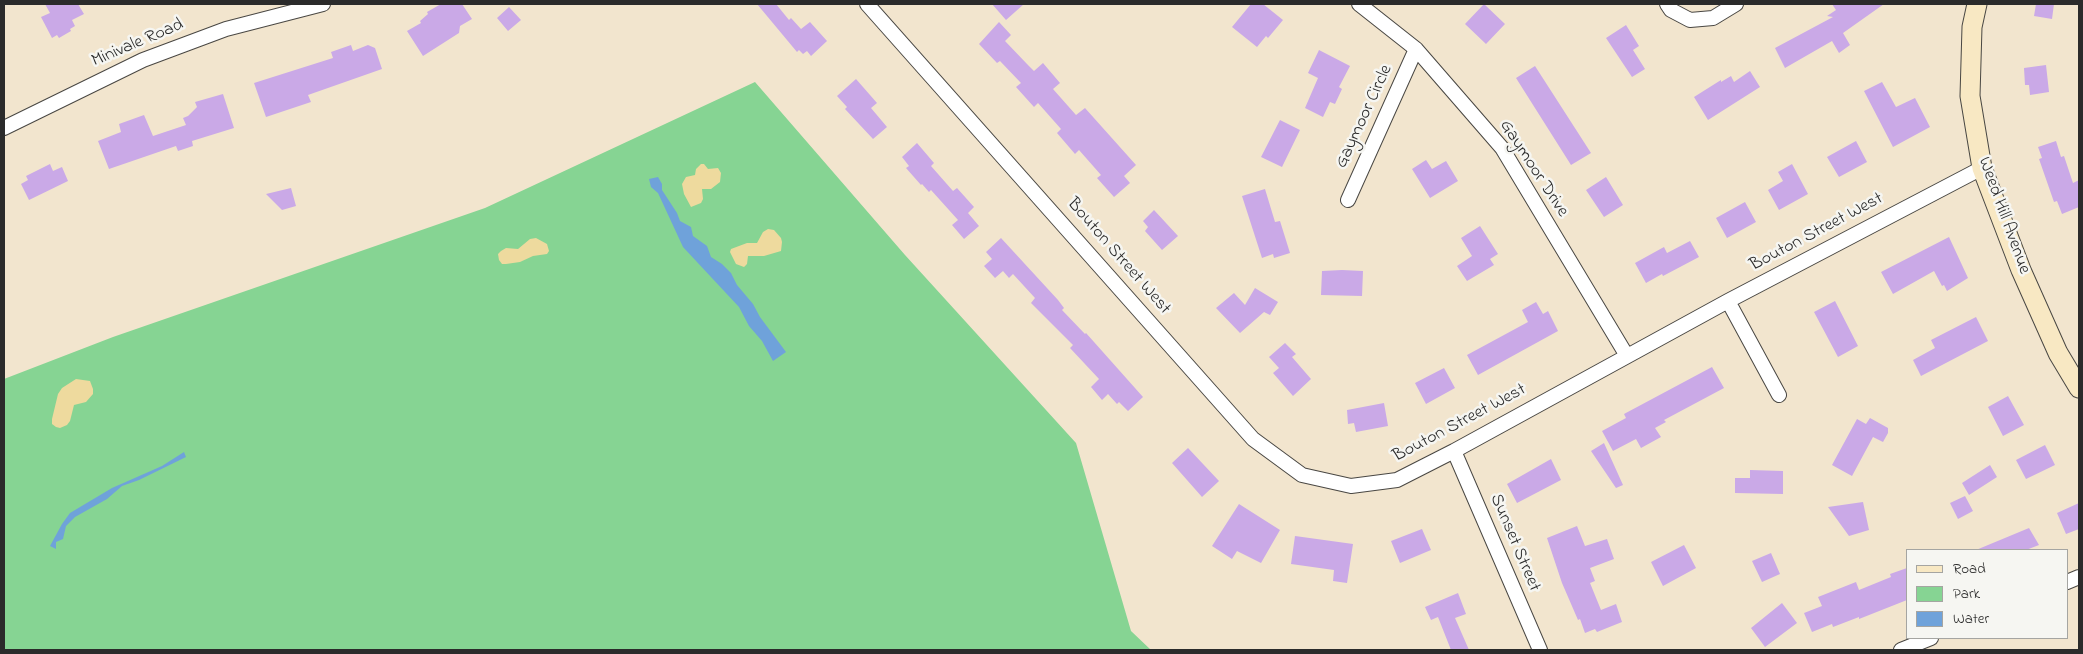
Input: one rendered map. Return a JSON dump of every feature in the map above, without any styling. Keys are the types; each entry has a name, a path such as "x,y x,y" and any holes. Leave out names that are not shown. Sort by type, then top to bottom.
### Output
{"main road":[{"name":"Weed Hill Avenue","path":"1977,4 1972,27 1970,96 1982,168 2021,270 2058,353 2079,388"}],"street":[{"name":"Minivale Road","path":"4,128 143,60 226,29 323,4"},
{"name":"Bouton Street West","path":"867,4 1253,439 1302,475 1351,486 1397,480 1454,451 1728,301 1982,168"},
{"name":"Gaymoor Drive","path":"1359,4 1416,50 1502,148 1627,356"},
{"path":"1667,4 1671,10 1690,20 1713,18 1736,4"},
{"name":"Gaymoor Circle","path":"1348,200 1416,50"},
{"path":"1728,301 1778,395"},
{"name":"Sunset Street","path":"1454,451 1540,650"},
{"path":"1901,650 1928,639"}],"green space":[{"path":"755,82 905,255 1076,443 1131,631 1151,650 4,650 4,379 113,337 485,208"}],"sand":[{"path":"701,164 704,164 708,169 718,168 721,173 720,182 711,189 702,189 703,199 701,203 691,207 684,194 682,184 686,177 695,175 696,169"},
{"path":"768,229 774,230 781,238 781,251 764,256 748,256 747,264 744,267 736,264 730,252 731,249 747,243 757,243 763,232"},
{"path":"536,238 547,244 549,251 547,254 506,264 502,264 499,260 498,254 506,248 518,249 530,239"},
{"path":"76,379 90,381 93,394 86,402 74,405 70,421 67,425 60,428 56,427 52,424 52,419 58,394 62,388"}],"water":[{"path":"658,177 662,184 662,190 680,221 691,227 693,236 707,246 711,257 731,273 737,285 753,304 760,317 786,352 773,361 762,341 749,326 739,307 683,247 658,193 651,187 649,179"},
{"path":"184,452 186,457 139,480 122,486 107,499 75,517 66,526 63,539 56,542 56,549 50,546 70,513 112,488 162,466"}],"building":[{"path":"45,4 78,4 84,14 72,20 75,26 70,29 71,31 59,38 57,35 52,38 41,17 50,13"},
{"path":"441,4 462,4 472,19 460,26 459,33 423,56 407,31 421,23 420,21 428,14 427,12"},
{"path":"757,4 776,4 789,20 791,18 801,29 810,22 827,41 811,56 807,51 803,54 799,50 797,52"},
{"path":"992,4 1024,4 1006,20"},
{"path":"1251,4 1263,4 1283,20 1268,38 1266,36 1257,47 1232,27"},
{"path":"1484,4 1505,24 1486,44 1465,24"},
{"path":"1832,4 1884,4 1843,33 1850,45 1839,53 1832,41 1785,68 1775,48 1833,17 1827,16 1836,10"},
{"path":"2036,4 2054,4 2052,19 2034,16"},
{"path":"509,7 521,20 508,31 497,18"},
{"path":"999,22 1011,35 1005,41 1027,64 1034,71 1043,63 1060,83 1053,89 1076,115 1085,108 1136,165 1124,176 1130,183 1114,197 1097,178 1101,175 1079,150 1075,154 1057,133 1061,129 1038,103 1034,107 1016,87 1021,83 1000,61 997,63 979,44"},
{"path":"1626,25 1639,46 1633,50 1645,69 1632,77 1606,38"},
{"path":"351,45 353,51 368,45 375,48 382,69 308,95 311,102 266,117 254,83 333,58 331,52"},
{"path":"1319,50 1350,66 1339,87 1342,89 1335,104 1330,102 1323,117 1305,108 1318,78 1308,73"},
{"path":"2046,65 2049,92 2030,95 2029,85 2025,85 2024,68"},
{"path":"1535,66 1591,153 1571,165 1516,78"},
{"path":"1750,71 1760,87 1708,120 1694,97 1721,80 1721,82 1731,76 1734,82"},
{"path":"856,79 877,103 871,108 887,127 873,139 845,109 847,107 837,96"},
{"path":"1882,82 1896,107 1915,98 1930,127 1893,147 1864,91"},
{"path":"223,94 234,128 192,141 193,146 178,151 176,146 109,169 98,141 121,132 119,124 144,115 153,136 186,125 183,118 188,116 197,107 195,102"},
{"path":"1280,120 1300,130 1282,167 1261,157"},
{"path":"1856,141 1867,162 1839,177 1827,157"},
{"path":"2056,141 2061,157 2064,156 2073,183 2079,180 2079,207 2062,214 2057,201 2054,202 2039,159 2042,158 2038,147"},
{"path":"917,143 934,163 931,166 953,191 957,188 974,207 968,213 979,226 964,239 952,225 958,220 931,190 929,192 921,185 906,168 909,166 902,157"},
{"path":"1426,160 1432,169 1446,161 1458,181 1430,198 1412,169"},
{"path":"50,164 53,171 62,167 68,181 29,200 21,184 28,180 26,176"},
{"path":"1792,164 1808,194 1779,210 1768,190 1783,181 1778,172"},
{"path":"1606,177 1623,205 1604,217 1586,190"},
{"path":"291,188 296,206 282,210 266,194"},
{"path":"1265,189 1275,222 1280,221 1290,253 1274,258 1273,254 1262,258 1242,196"},
{"path":"1745,202 1756,222 1727,238 1716,218"},
{"path":"1154,210 1178,236 1162,250 1145,231 1148,227 1143,221"},
{"path":"1480,226 1498,254 1490,259 1494,265 1467,281 1457,266 1472,256 1461,238"},
{"path":"1949,237 1968,278 1947,291 1934,271 1893,294 1881,272"},
{"path":"1001,238 1058,300 1064,308 1062,310 1086,333 1143,397 1128,411 1119,402 1117,404 1108,394 1102,400 1091,387 1099,379 1070,348 1073,345 1031,303 1035,298 1013,274 1009,278 1003,271 995,278 984,266 992,259 986,252"},
{"path":"1690,241 1699,257 1646,283 1635,263 1664,247 1667,253"},
{"path":"1322,271 1363,271 1362,296 1321,295"},
{"path":"1255,288 1278,302 1270,315 1264,312 1240,333 1216,308 1234,293 1245,305"},
{"path":"1835,301 1858,346 1838,357 1814,312"},
{"path":"1536,302 1543,314 1548,311 1558,331 1478,375 1467,355 1528,322 1522,310"},
{"path":"1976,317 1988,341 1921,376 1913,360 1935,348 1931,340"},
{"path":"1285,343 1296,354 1292,357 1311,379 1293,396 1273,373 1279,368 1269,357"},
{"path":"1712,367 1724,388 1664,420 1666,422 1655,428 1661,437 1641,448 1636,439 1613,451 1602,431 1626,418 1624,414"},
{"path":"1444,368 1455,388 1426,404 1415,383"},
{"path":"2008,396 2024,425 2003,436 1988,407"},
{"path":"1384,403 1388,426 1356,432 1354,423 1348,424 1347,410"},
{"path":"1870,418 1888,428 1888,433 1883,442 1873,437 1852,476 1832,465 1857,419 1866,424"},
{"path":"1604,443 1623,485 1616,488 1591,451"},
{"path":"2045,445 2055,465 2026,479 2016,460"},
{"path":"1188,448 1219,481 1202,497 1172,463"},
{"path":"1551,459 1561,480 1517,503 1507,484"},
{"path":"1990,465 1997,477 1969,495 1962,483"},
{"path":"1750,470 1783,471 1783,494 1735,493 1735,478 1750,478"},
{"path":"1965,496 1973,511 1958,519 1950,503"},
{"path":"1863,502 1869,530 1849,536 1828,507"},
{"path":"2079,503 2079,529 2066,534 2057,513"},
{"path":"1239,504 1280,530 1261,563 1237,551 1232,559 1212,546"},
{"path":"1577,526 1585,546 1607,539 1614,559 1590,568 1595,581 1590,583 1601,610 1616,604 1622,622 1597,632 1595,629 1585,633 1580,619 1578,620 1562,583 1547,538"},
{"path":"2029,528 2039,545 2029,549 1978,549"},
{"path":"1422,529 1431,550 1400,563 1391,541"},
{"path":"1295,536 1353,544 1347,583 1333,581 1334,570 1291,564"},
{"path":"1684,545 1696,568 1663,586 1651,562"},
{"path":"1771,553 1780,574 1762,582 1752,561"},
{"path":"1906,568 1906,600 1859,619 1859,617 1833,627 1832,624 1812,632 1804,613 1822,606 1818,597 1856,582 1859,590 1891,577 1890,574"},
{"path":"1458,593 1466,614 1455,618 1469,650 1451,650 1438,617 1431,620 1425,607"},
{"path":"1782,603 1797,623 1765,647 1751,628"}]}
